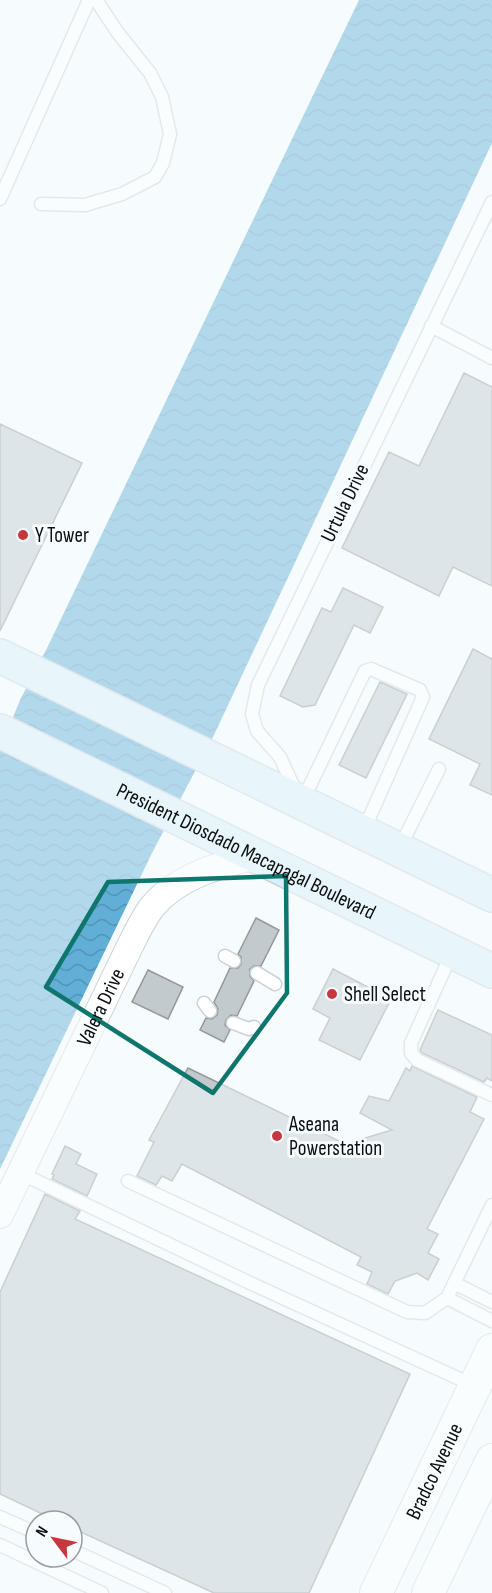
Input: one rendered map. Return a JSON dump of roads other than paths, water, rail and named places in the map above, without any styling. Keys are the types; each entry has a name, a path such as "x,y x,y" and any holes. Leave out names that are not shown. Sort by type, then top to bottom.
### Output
{"main road":[{"path":"0,656 492,895"},
{"name":"President Diosdado Macapagal Boulevard","path":"2,732 469,960 492,985"}],"street":[{"name":"Valera Drive","path":"0,1215 129,948 153,907 191,877 218,866 256,856"},
{"name":"Bradco Avenue","path":"376,1593 492,1350"},
{"path":"442,1457 462,1487 450,1548"},
{"path":"428,1593 492,1460"}],"lane":[{"path":"0,199 89,0"},
{"path":"41,204 86,205 122,194 155,177 163,163 170,134 162,97 150,73 118,33 96,0"},
{"name":"Urtula Drive","path":"302,803 280,757 257,731 252,714 258,685 492,202"},
{"path":"431,326 492,358"},
{"path":"0,650 0,656"},
{"path":"302,803 365,671 371,669 420,690 423,697 363,833"},
{"path":"399,850 439,769"},
{"path":"469,960 411,1043 411,1053 417,1060 492,1095"},
{"path":"257,973 275,984"},
{"path":"233,1023 249,1029 254,1027"},
{"path":"20,1173 248,1282 475,1386"},
{"path":"128,1181 407,1312 425,1313 447,1298 492,1205"},
{"path":"454,1283 492,1302"},
{"path":"447,1298 492,1321"},
{"path":"0,1517 24,1528"},
{"path":"0,1545 102,1593"},
{"path":"84,1556 165,1593"}],"water":[{"path":"359,0 492,0 492,143 214,735 152,853 0,1169 0,749 20,700"}],"place":[{"name":"Y Tower","path":"23,535"},
{"name":"Shell Select","path":"332,994"},
{"name":"Aseana Powerstation","path":"277,1136"}]}
